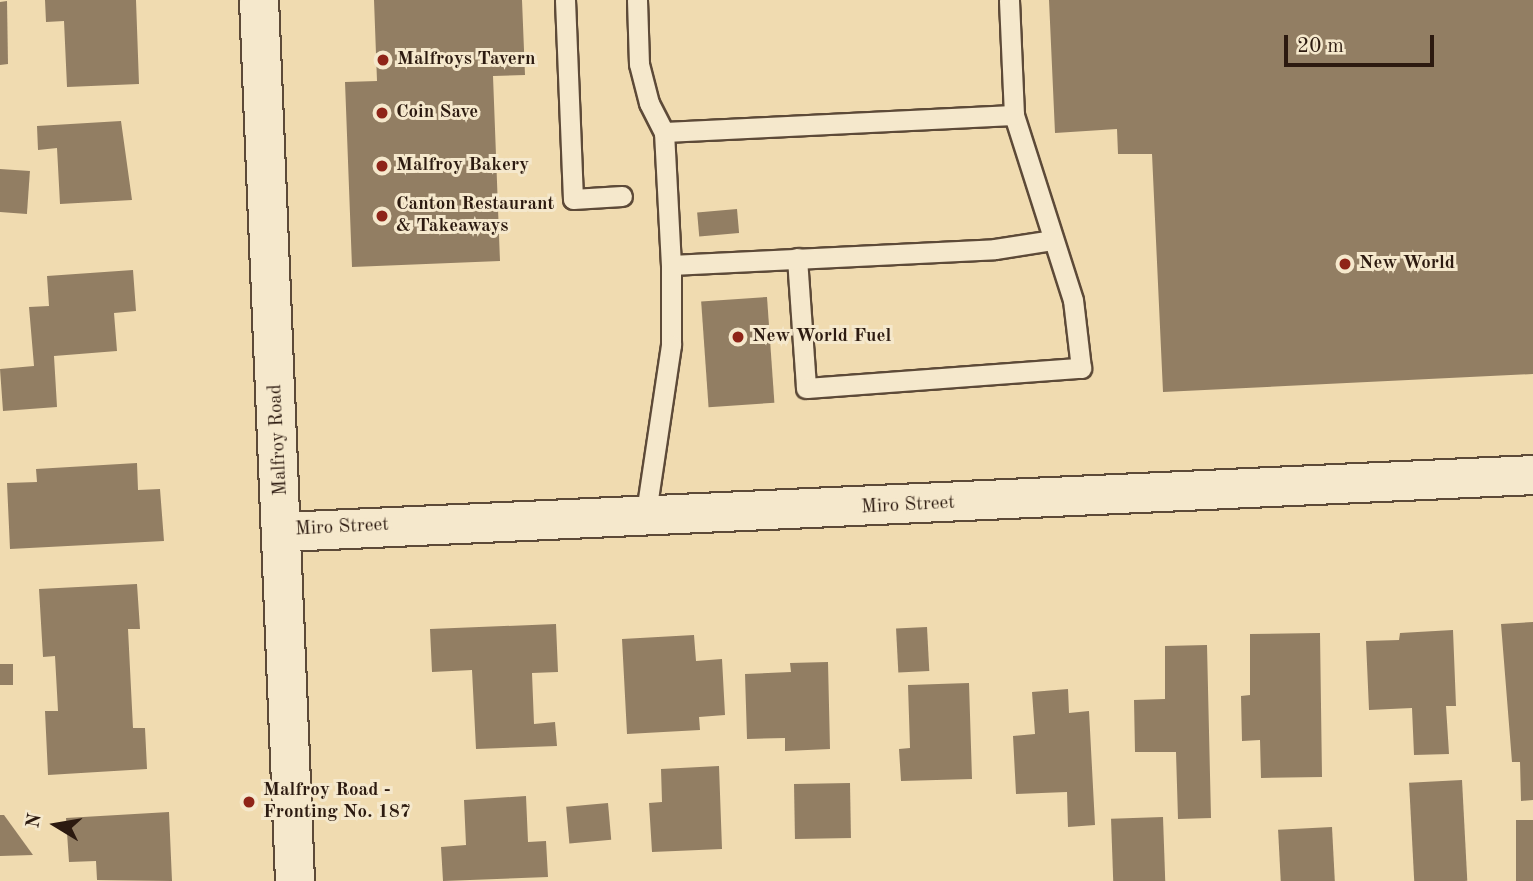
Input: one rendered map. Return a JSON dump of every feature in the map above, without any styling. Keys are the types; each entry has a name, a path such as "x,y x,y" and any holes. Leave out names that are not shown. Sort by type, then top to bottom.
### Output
{"street":[{"name":"Malfroy Road","path":"259,0 284,532 295,881"},
{"name":"Miro Street","path":"284,532 645,518 1533,475"}],"lane":[{"path":"565,0 573,199 622,196"},
{"path":"637,0 639,64 649,103 664,132 671,265 671,345 645,518"},
{"path":"797,258 806,388 1081,368 1073,299 1014,114 1009,0"},
{"path":"664,132 1014,114"},
{"path":"671,265 995,249 1053,240"}],"building":[{"path":"45,0 136,0 139,84 67,87 64,21 46,22"},
{"path":"374,0 522,0 525,75 493,76 500,261 352,267 345,82 377,81"},
{"name":"New World","path":"1049,0 1533,0 1533,374 1163,392 1152,154 1118,154 1117,129 1055,133"},
{"path":"7,1 8,64 0,65 0,2"},
{"path":"121,121 132,200 60,204 57,148 38,150 37,126"},
{"path":"0,169 30,171 27,214 0,212"},
{"path":"737,209 739,233 699,236 697,212"},
{"path":"133,270 136,311 114,313 117,351 54,356 57,407 3,411 0,369 34,366 29,307 49,306 47,276"},
{"path":"767,297 774,403 709,407 701,302"},
{"path":"137,463 138,490 160,489 164,541 10,549 7,483 37,482 36,469"},
{"path":"137,584 140,629 128,629 133,728 145,728 147,769 48,775 45,711 58,711 55,656 43,657 39,589"},
{"path":"1533,622 1533,800 1521,801 1520,762 1512,762 1501,624"},
{"path":"556,624 558,672 532,673 534,724 555,722 557,746 476,749 472,670 432,672 430,629"},
{"path":"927,627 929,671 898,673 896,629"},
{"path":"1453,630 1456,706 1446,706 1449,754 1414,755 1412,708 1369,710 1366,641 1399,640 1400,633"},
{"path":"1320,633 1322,777 1261,778 1260,740 1242,741 1241,696 1250,695 1250,634"},
{"path":"694,635 696,661 722,659 725,715 699,717 700,730 627,734 622,639"},
{"path":"1207,645 1211,818 1178,819 1176,752 1135,752 1134,700 1165,699 1165,646"},
{"path":"828,662 830,749 785,751 785,738 747,739 745,674 791,672 790,663"},
{"path":"0,664 13,664 13,685 0,685"},
{"path":"969,683 972,779 901,781 899,749 910,748 908,685"},
{"path":"1068,689 1069,713 1089,711 1095,825 1068,827 1067,792 1016,794 1013,736 1035,734 1032,692"},
{"path":"719,766 722,849 652,852 649,803 662,802 661,769"},
{"path":"1462,780 1467,881 1414,881 1409,783"},
{"path":"850,783 851,838 795,839 794,784"},
{"path":"526,796 528,842 546,841 548,877 443,881 441,847 466,845 464,800"},
{"path":"608,803 611,840 569,844 566,807"},
{"path":"169,812 172,881 97,880 96,861 69,862 66,818"},
{"path":"0,815 4,815 33,855 0,856"},
{"path":"1163,817 1165,881 1113,881 1111,819"},
{"path":"1516,820 1533,820 1533,881 1516,881"},
{"path":"1332,827 1335,881 1281,881 1278,830"}],"place":[{"name":"Malfroys Tavern","path":"383,60"},
{"name":"Coin Save","path":"382,113"},
{"name":"Malfroy Bakery","path":"382,166"},
{"name":"Canton Restaurant & Takeaways","path":"382,216"},
{"name":"New World","path":"1345,264"},
{"name":"New World Fuel","path":"738,337"},
{"name":"Malfroy Road - Fronting No. 187","path":"249,802"}]}
